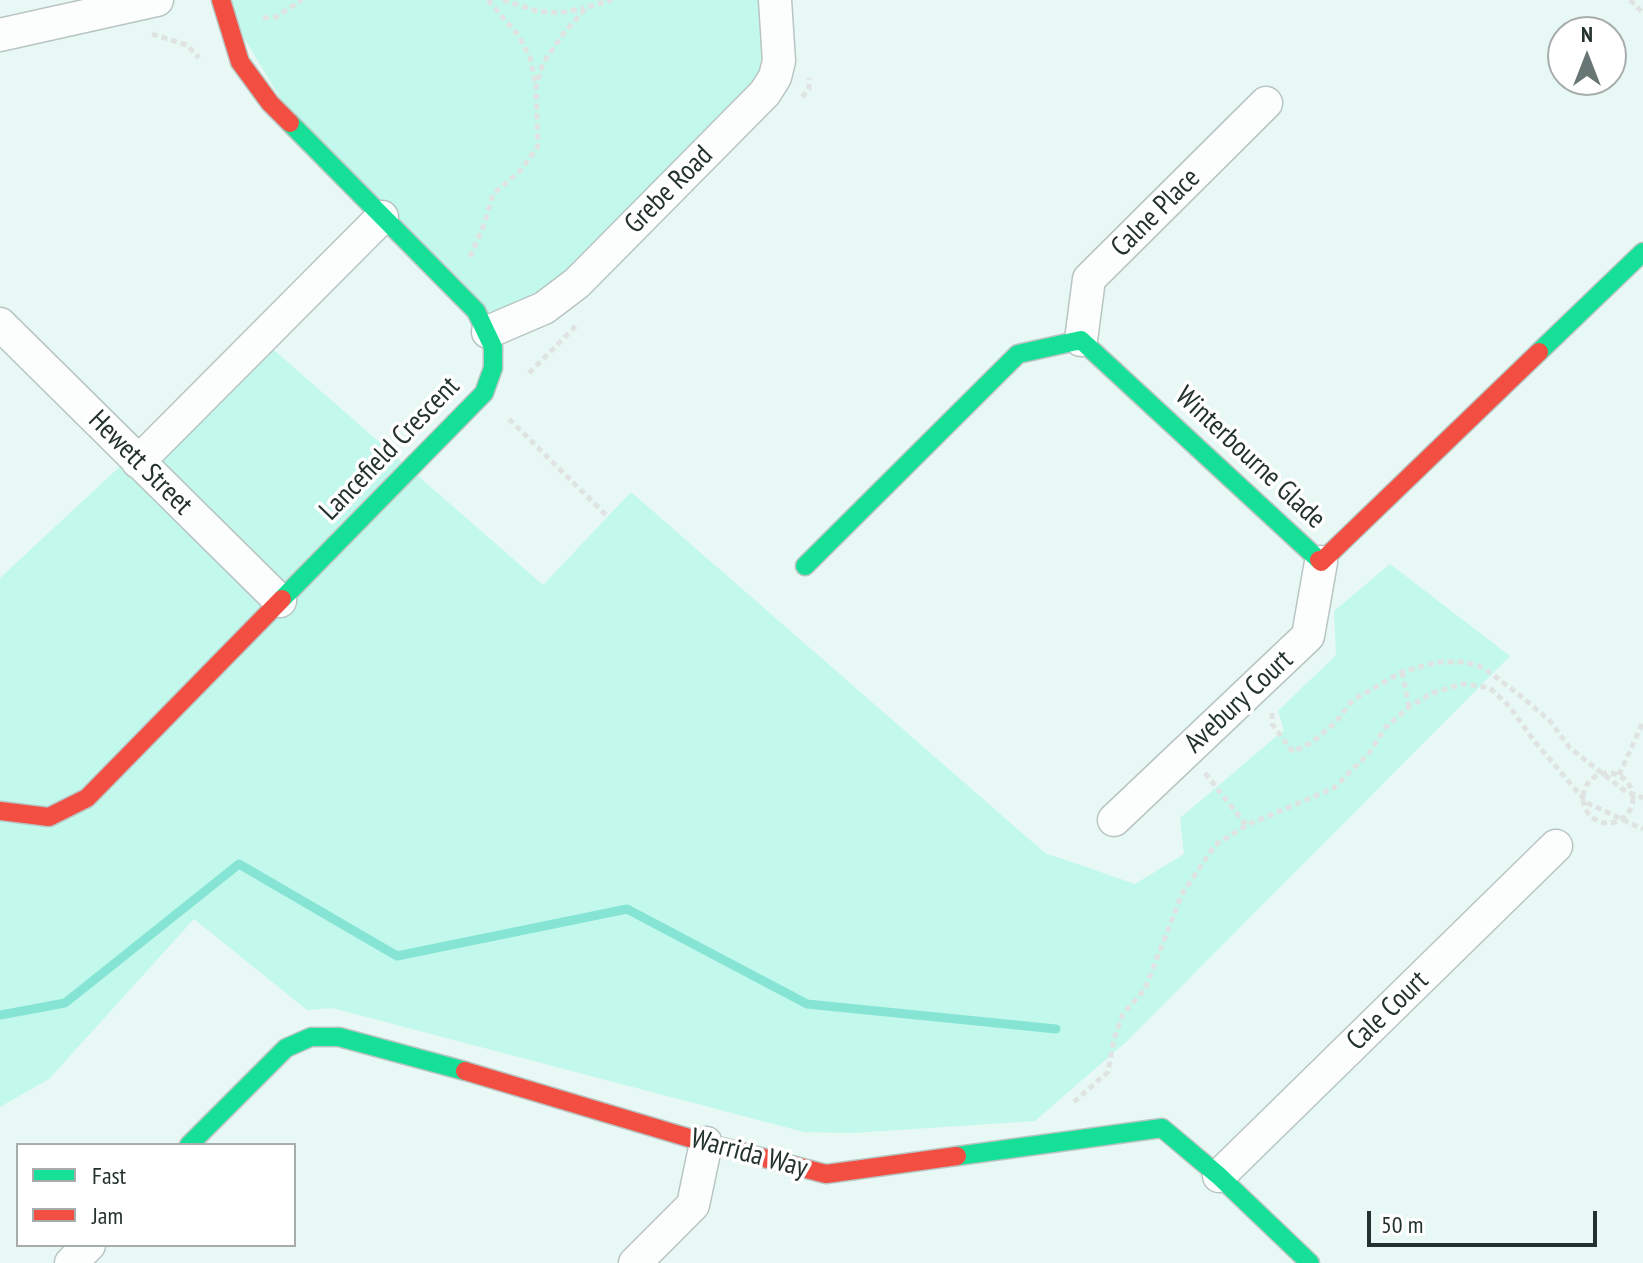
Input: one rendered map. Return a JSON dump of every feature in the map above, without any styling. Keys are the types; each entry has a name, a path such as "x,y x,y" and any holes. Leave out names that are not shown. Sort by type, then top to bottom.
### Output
{"street":[{"path":"0,35 157,0"},
{"path":"221,0 240,62 270,103 476,311 488,332"},
{"name":"Grebe Road","path":"488,332 544,308 577,283 765,93 775,77 779,61 775,0"},
{"name":"Calne Place","path":"1081,340 1089,279 1266,103"},
{"path":"138,462 382,217"},
{"name":"Winterbourne Glade","path":"1081,340 1321,562 1643,252"},
{"name":"Hewett Street","path":"0,324 280,601"},
{"name":"Lancefield Crescent","path":"0,811 49,817 87,798 484,393 493,368 493,347 488,332"},
{"path":"805,566 1018,354 1081,340"},
{"name":"Avebury Court","path":"1114,820 1308,636 1321,562"},
{"name":"Cale Court","path":"1219,1176 1556,846"},
{"name":"Warrida Way","path":"191,1143 286,1048 311,1037 339,1037 551,1095 706,1143 826,1174 1162,1128 1219,1176 1310,1263"},
{"path":"635,1263 693,1205 706,1143"}],"path":[{"path":"448,283 466,264 474,249 493,194 520,171 538,146 536,87 530,57 518,35 488,0"},
{"path":"503,0 537,11 559,13 612,0"},
{"path":"1630,0 1643,13"},
{"path":"536,87 543,63 587,7"},
{"path":"508,417 608,517"},
{"path":"1272,709 1272,724 1293,752 1312,742 1336,722 1353,700 1402,672 1437,662 1466,662 1484,668 1550,721 1570,748 1602,774 1633,795 1643,798"},
{"path":"1402,672 1409,707"},
{"path":"1064,1110 1108,1072 1114,1039 1123,1014 1145,989 1182,894 1215,845 1247,825 1334,788 1369,753 1386,727 1409,707 1432,693 1463,684 1490,688 1510,707 1583,799 1588,813 1599,822 1621,820 1630,811 1633,795 1627,782 1619,775 1602,774 1589,782 1583,799"},
{"path":"1619,775 1640,736 1643,722"},
{"path":"1187,751 1247,825"},
{"path":"1583,799 1643,829"}],"green space":[{"path":"221,0 775,0 779,61 530,315 488,332 309,145"},
{"path":"259,337 543,585 631,492 1045,853 1135,884 1184,854 1180,818 1284,730 1278,711 1336,655 1334,611 1390,564 1510,656 1126,1042 1035,1121 853,1133 804,1132 332,1008 307,1010 194,919 49,1079 0,1107 0,578"}],"waterway":[{"path":"0,1015 65,1003 239,864 397,956 627,909 807,1004 1056,1029"}],"traffic: fast":[{"path":"282,599 484,393 493,368 493,347 476,311 290,123"},
{"path":"1539,352 1643,252"},
{"path":"805,566 1018,354 1081,340 1319,560"},
{"path":"191,1143 286,1048 311,1037 339,1037 465,1071"},
{"path":"957,1156 1162,1128 1219,1176 1310,1263"}],"traffic: jam":[{"path":"221,0 240,62 270,103 290,123"},
{"path":"1319,560 1321,562 1539,352"},
{"path":"0,811 49,817 87,798 282,599"},
{"path":"465,1071 706,1143 826,1174 957,1156"}]}
